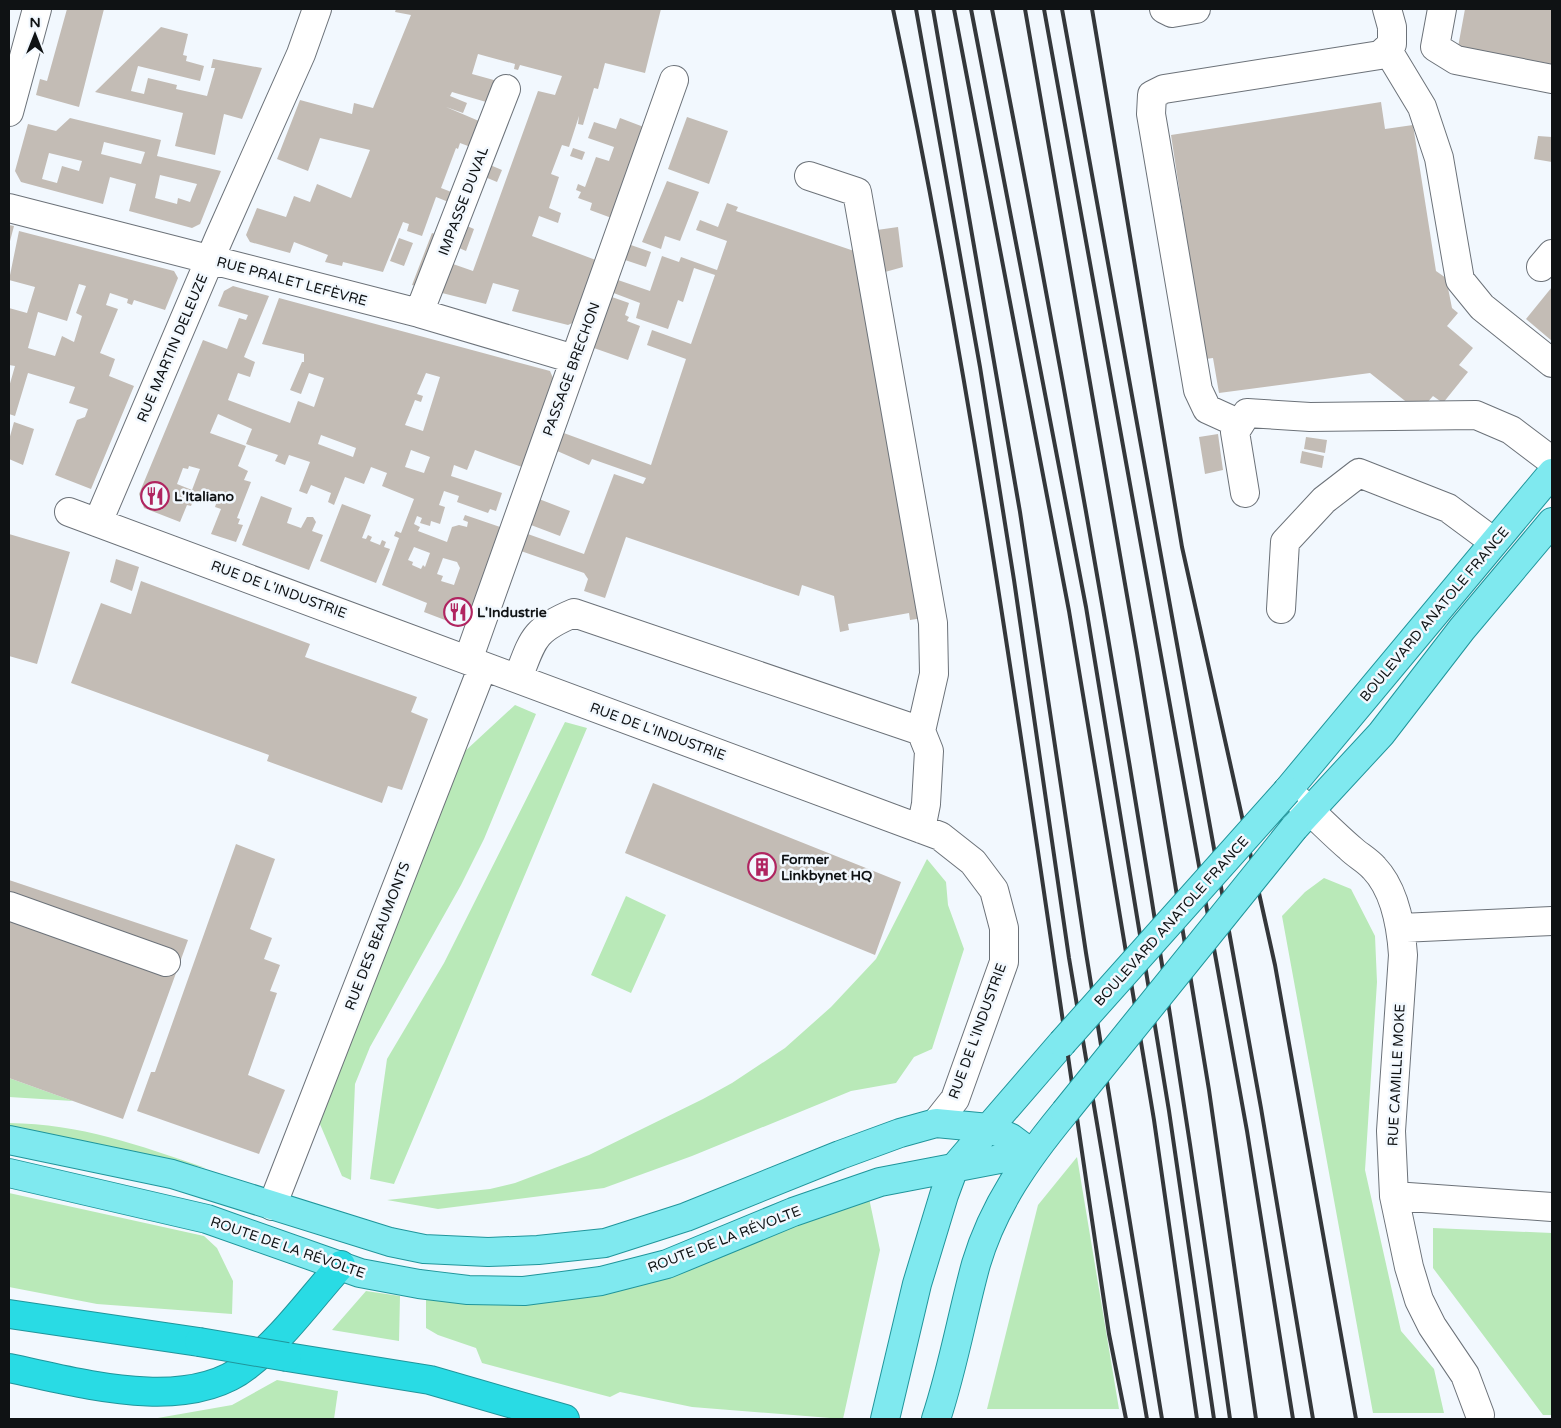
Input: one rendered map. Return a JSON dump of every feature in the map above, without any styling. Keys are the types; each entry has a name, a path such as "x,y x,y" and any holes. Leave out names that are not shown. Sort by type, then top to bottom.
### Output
{"highway":[{"path":"9,1368 128,1392 177,1392 219,1382 247,1366 280,1336 341,1265"},
{"path":"9,1314 138,1335 199,1342 430,1380 566,1419"}],"main road":[{"name":"BOULEVARD ANATOLE FRANCE","path":"885,1419 917,1284 944,1194 954,1168 1062,1043 1287,791 1552,473"},
{"path":"936,1419 947,1386 977,1262 1000,1204 1031,1153 1303,819 1381,734 1462,629 1552,522"},
{"path":"9,1140 172,1174 390,1242 424,1249 488,1252 538,1250 605,1243 678,1220 840,1155 936,1123 989,1128 1011,1138 1031,1153"},
{"name":"ROUTE DE LA RÉVOLTE","path":"9,1173 207,1219 360,1273 419,1284 468,1290 524,1291 602,1281 667,1264 793,1212 880,1182 1031,1153"},
{"path":"341,1265 353,1253 365,1247 390,1242"}],"street":[{"path":"9,112 36,9"},
{"name":"RUE MARTIN DELEUZE","path":"98,522 209,259 301,54 317,9"},
{"path":"1164,9 1172,13 1196,9"},
{"path":"1240,424 1207,409 1198,390 1151,114 1152,95 1164,89 1380,55 1392,44 1392,27 1387,9"},
{"path":"1442,9 1435,47 1456,60 1552,79"},
{"path":"1387,49 1422,107 1440,158 1460,280 1482,307 1552,363"},
{"name":"PASSAGE BRECHON","path":"476,663 574,360 674,80"},
{"name":"IMPASSE DUVAL","path":"419,313 506,89"},
{"path":"808,176 858,192 933,623 934,674 921,731 929,751 926,804 921,829"},
{"name":"RUE PRALET LEFÈVRE","path":"9,208 419,313 574,360"},
{"path":"1246,493 1235,432 1247,413 1310,417 1476,415 1511,430 1552,461"},
{"path":"1281,609 1285,542 1324,500 1359,473 1448,508 1494,542"},
{"name":"RUE DE L'INDUSTRIE","path":"70,512 940,836 973,862 994,890 1004,928 1004,962 955,1099 936,1123"},
{"path":"518,678 535,636 549,623 574,613 921,731"},
{"name":"RUE DES BEAUMONTS","path":"272,1206 476,663"},
{"name":"RUE CAMILLE MOKE","path":"1287,791 1303,819 1350,849 1377,871 1390,894 1401,928 1403,954 1390,1131 1394,1196 1409,1267 1419,1300 1432,1326 1465,1375 1480,1415"},
{"path":"9,906 166,962"},
{"path":"1401,928 1552,921"},
{"path":"1394,1196 1552,1207"}],"green space":[{"path":"515,705 536,714 484,839 461,885 370,1047 355,1084 351,1180 342,1176 314,1110 450,765"},
{"path":"565,722 587,728 394,1184 370,1179 387,1059 444,963"},
{"path":"927,859 946,882 948,905 964,949 932,1049 914,1057 896,1083 851,1091 692,1156 604,1188 438,1209 387,1200 490,1189 515,1183 589,1155 732,1083 785,1048 831,1007 876,959"},
{"path":"1324,878 1351,889 1375,936 1377,982 1365,1170 1401,1331 1434,1369 1444,1413 1373,1413 1282,916 1305,892"},
{"path":"626,896 666,915 631,993 591,975"},
{"path":"9,1078 73,1101 9,1097"},
{"path":"9,1123 61,1127 109,1137 206,1168 9,1129"},
{"path":"1077,1157 1119,1409 987,1409 1038,1205"},
{"path":"9,1193 204,1236 217,1248 233,1281 232,1314 97,1304 9,1287"},
{"path":"869,1198 880,1250 843,1419 692,1407 620,1392 610,1397 482,1363 476,1348 438,1335 426,1328 426,1299 639,1284"},
{"path":"1433,1228 1552,1233 1552,1415 1543,1415 1433,1268"},
{"path":"366,1291 400,1296 399,1341 332,1330"},
{"path":"277,1380 338,1391 334,1419 152,1419 232,1405"}],"building":[{"path":"67,9 104,9 79,107 36,95 40,79 47,81"},
{"path":"396,9 661,9 645,73 605,63 598,89 594,88 583,125 578,124 579,116 569,147 562,145 551,174 559,177 549,208 561,213 558,223 539,216 532,236 601,262 581,319 568,325 512,311 519,290 493,283 486,304 442,293 453,264 473,271 538,91 555,95 562,76 520,65 518,70 514,69 515,64 478,54 472,74 501,82 493,104 452,92 450,96 467,103 463,113 446,107 486,124 476,149 460,143 458,149 456,148 441,188 459,195 456,205 436,197 422,236 407,231 409,224 403,222 383,272 343,262 342,266 325,262 328,255 294,242 290,253 250,242 246,235 257,208 286,217 294,196 310,202 317,184 351,198 370,150 320,138 308,171 277,159 300,100 352,114 354,103 373,108 411,15 395,12"},
{"path":"1465,9 1552,9 1552,64 1458,47"},
{"path":"161,27 188,34 183,55 187,56 186,61 204,66 200,81 138,66 131,91 144,94 148,78 177,85 176,89 207,96 215,68 211,68 213,59 262,68 242,119 224,114 215,155 175,146 183,113 95,92"},
{"path":"1381,102 1385,129 1413,125 1436,271 1446,278 1452,308 1458,313 1447,326 1473,348 1459,365 1468,372 1443,403 1433,396 1419,412 1370,373 1219,393 1213,358 1205,359 1171,135"},
{"path":"687,117 728,131 709,184 668,169"},
{"path":"70,118 161,140 157,156 221,171 200,224 192,228 129,211 136,184 110,177 103,204 21,182 15,171 28,124 56,131","holes":["104,142 145,152 141,164 101,154","49,153 82,161 79,171 62,166 57,183 42,179","160,175 197,184 190,202 178,198 177,204 155,198"]},
{"path":"620,118 649,129 617,220 590,210 592,203 578,198 581,192 576,190 578,184 585,187 596,157 609,161 614,147 588,138 594,122 616,129"},
{"path":"1538,136 1552,137 1552,162 1534,159"},
{"path":"573,148 585,152 582,160 570,156"},
{"path":"490,165 502,170 497,182 485,177"},
{"path":"667,181 699,192 680,241 665,236 661,249 642,242"},
{"path":"727,203 738,207 736,211 863,254 923,618 910,620 909,613 848,624 849,630 840,632 834,596 802,585 799,596 626,537 605,598 584,591 588,579 584,573 518,550 525,533 584,554 614,474 643,484 646,478 592,459 589,465 555,450 561,432 651,465 686,359 647,345 652,330 691,344 715,275 694,268 683,302 678,300 668,329 636,318 640,303 611,292 615,279 650,291 662,256 679,262 681,257 717,270 727,241 696,230 700,220 718,227"},
{"path":"9,225 14,226 9,245"},
{"path":"467,226 474,229 466,251 459,248"},
{"path":"898,227 903,267 885,272 877,230"},
{"path":"19,231 174,271 178,278 165,310 134,300 132,305 127,303 128,299 110,293 106,305 118,309 100,353 115,359 109,376 134,386 91,489 55,475 77,420 85,417 88,409 69,403 75,387 28,373 15,416 9,414 9,387 15,366 9,365 9,308 27,313 35,287 9,280","holes":["79,284 86,286 76,313 82,316 74,342 62,336 55,356 28,348 38,312 67,321"]},
{"path":"432,233 444,237 425,288 412,285"},
{"path":"399,238 413,243 404,266 390,261"},
{"path":"628,244 651,252 646,267 622,259"},
{"path":"233,286 269,296 244,357 255,362 250,377 238,373 228,400 290,423 298,401 314,407 324,378 309,373 301,394 290,390 302,362 304,362 304,354 262,344 279,298 550,371 556,385 525,475 519,473 522,467 475,450 467,470 454,465 451,476 502,493 496,511 490,509 488,513 457,502 459,496 444,491 439,505 445,507 440,524 431,521 430,526 420,523 422,518 417,516 414,524 420,527 418,531 447,542 452,527 459,525 467,527 468,522 463,520 465,515 506,529 472,619 458,625 424,612 427,603 382,585 399,538 394,536 396,531 401,533 414,499 382,486 387,473 371,467 364,484 345,477 334,505 328,502 331,493 311,485 307,494 299,491 310,462 289,455 285,465 275,461 278,455 246,444 252,429 218,414 210,433 246,446 238,466 248,471 244,480 251,482 237,518 240,519 238,524 243,525 236,542 211,534 221,509 215,507 217,501 196,493 191,506 187,505 180,522 144,508 139,494 203,340 227,349 239,318 246,320 248,315 218,306 224,291","holes":["426,373 440,377 423,431 405,425 415,400 421,402 423,396 417,394","321,435 356,448 353,457 318,444","411,450 430,457 424,473 405,467","189,466 200,469 192,490 177,484 183,468 188,469","414,547 430,553 425,567 423,565 421,569 412,565 413,562 408,560","443,558 457,562 460,568 454,585 441,581 443,576 437,574"]},
{"path":"1552,287 1552,341 1526,319"},
{"path":"609,296 629,303 625,315 629,317 627,321 640,326 628,360 591,347"},
{"path":"14,422 34,429 23,465 9,459 9,440"},
{"path":"1218,434 1223,470 1205,474 1199,437"},
{"path":"1306,437 1327,440 1325,453 1304,449"},
{"path":"1302,451 1324,456 1322,468 1300,463"},
{"path":"261,496 292,508 287,523 301,528 307,517 313,517 316,522 312,531 323,535 309,570 242,545"},
{"path":"539,499 570,511 560,536 531,525"},
{"path":"342,504 371,515 362,538 366,539 368,535 372,537 370,541 380,545 382,540 386,542 384,547 390,549 376,583 320,561"},
{"path":"9,534 70,552 37,664 9,656"},
{"path":"116,559 139,567 132,591 110,582"},
{"path":"141,581 310,644 305,657 417,697 411,712 428,719 402,790 388,786 382,803 267,761 269,755 71,683 101,603 131,614"},
{"name":"Former Linkbynet HQ","path":"653,783 901,882 875,955 625,853"},
{"path":"236,844 275,859 250,929 272,938 264,959 280,965 270,991 277,993 248,1075 285,1090 259,1154 137,1111 151,1072 155,1072"},
{"path":"9,880 188,940 123,1119 9,1078"}],"railway":[{"path":"893,9 957,339 985,504 1109,1334 1126,1419"},
{"path":"916,9 980,367 1014,580 1069,958 1147,1419"},
{"path":"933,9 1020,512 1086,953 1162,1419"},
{"path":"954,9 1069,611 1154,1120 1197,1419"},
{"path":"971,9 1086,607 1169,1111 1214,1419"},
{"path":"992,9 1059,360 1121,712 1178,1065 1230,1419"},
{"path":"1025,9 1137,653 1209,1090 1256,1419"},
{"path":"1044,9 1247,1131 1293,1419"},
{"path":"1062,9 1261,1108 1313,1419"},
{"path":"1092,9 1182,547 1275,965 1356,1419"}],"place":[{"name":"L'Italiano","path":"155,496"},
{"name":"L'Industrie","path":"458,612"},
{"name":"Former Linkbynet HQ","path":"762,867"}]}
